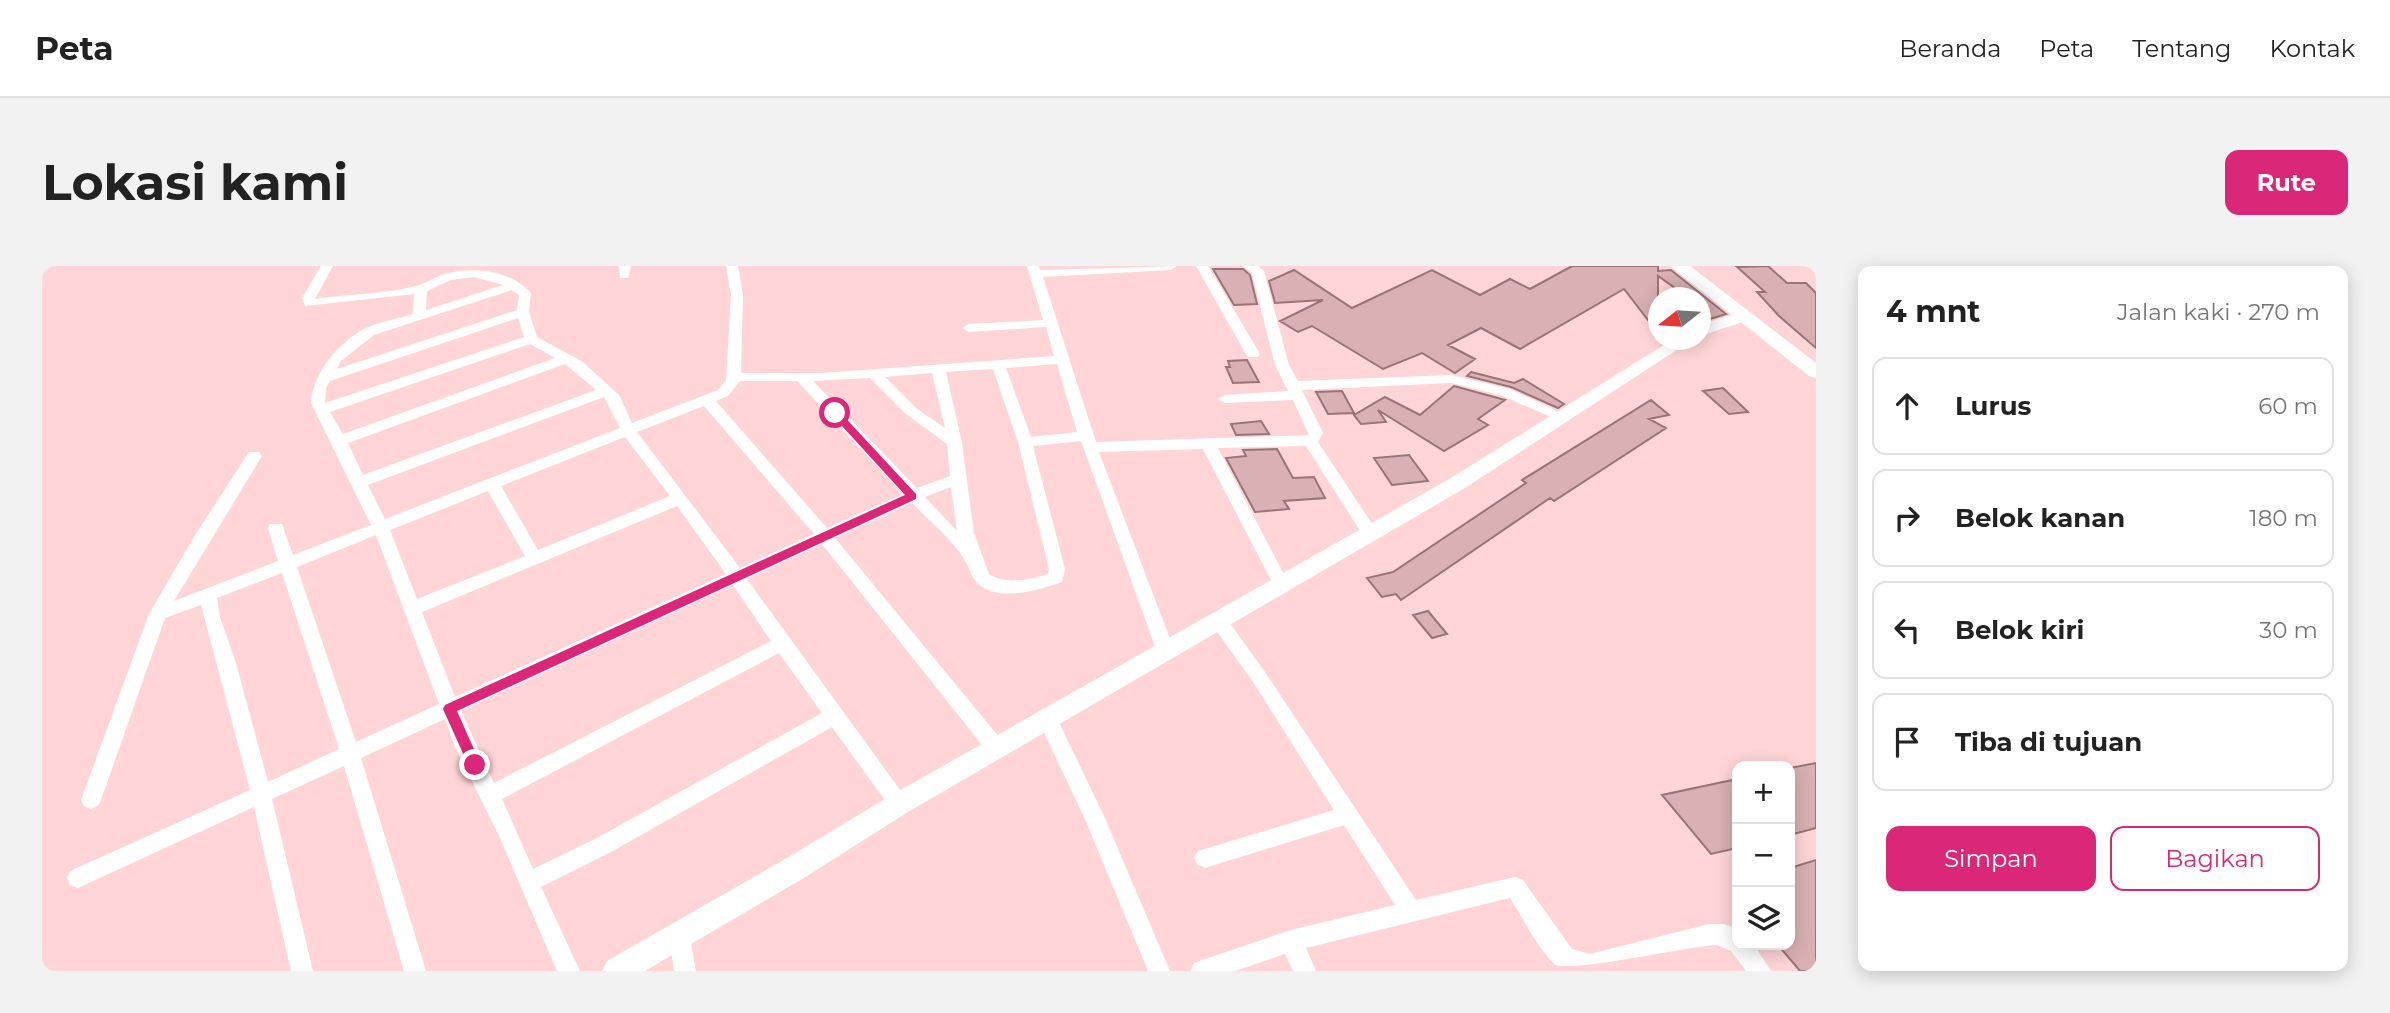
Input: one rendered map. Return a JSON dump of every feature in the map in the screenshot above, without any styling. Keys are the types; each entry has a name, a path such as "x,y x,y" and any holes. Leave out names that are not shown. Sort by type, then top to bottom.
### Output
{"main road":[{"path":"1679,266 1816,372"}],"street":[{"path":"327,266 308,298 310,303 421,289 451,276 486,269 525,293 523,312 531,339"},
{"path":"158,614 727,390 733,376 738,309 732,266"},
{"path":"1166,652 1060,360 1052,323 1034,270 1171,266"},
{"path":"1202,266 1253,354"},
{"path":"1026,442 1208,444 1310,441 1316,437 1279,355 1258,271 1249,266"},
{"path":"512,286 369,332 342,352 324,377 317,397 380,526 414,608 449,709 569,971"},
{"path":"419,314 421,289"},
{"path":"324,377 523,312"},
{"path":"1711,327 1743,316"},
{"path":"969,328 1052,323"},
{"path":"322,410 531,339 568,358 620,406 628,430 681,498 899,804"},
{"path":"617,971 797,867 899,804 1458,483 1667,350"},
{"path":"340,441 568,358"},
{"path":"733,376 801,377 1060,360"},
{"path":"801,377 971,555 982,576 990,583 1000,585 1035,584 1056,578 1057,569 1026,442 998,365"},
{"path":"938,368 955,443 958,479 971,555"},
{"path":"873,373 911,411 955,443"},
{"path":"1225,399 1451,379 1505,392 1563,417"},
{"path":"358,483 606,391"},
{"path":"707,400 825,536 882,610 997,749"},
{"path":"1310,441 1370,533"},
{"path":"1208,444 1281,584"},
{"path":"91,800 158,614 206,530 254,456"},
{"path":"78,878 912,496 958,479"},
{"path":"491,483 535,559"},
{"path":"414,608 681,498"},
{"path":"276,528 415,971"},
{"path":"208,595 211,617 261,796 302,971"},
{"path":"1219,621 1259,677 1412,914"},
{"path":"490,795 782,643"},
{"path":"528,883 638,827 834,716"},
{"path":"1048,720 1094,816 1159,971"},
{"path":"1205,858 1347,815"},
{"path":"1202,971 1291,941 1412,914 1515,887 1553,945 1565,959 1579,968 1709,935 1732,937"},
{"path":"680,935 685,971"},
{"path":"1291,941 1305,971"},
{"path":"1744,950 1760,971"}],"building":[{"path":"1572,266 1658,266 1658,271 1671,270 1692,287 1674,287 1658,276 1658,287 1648,287 1648,320 1624,289 1520,349 1481,328 1448,345 1475,359 1455,373 1422,353 1383,369 1312,326 1298,332 1280,321 1323,300 1275,303 1269,281 1294,270 1352,308 1432,270 1480,295 1510,279 1530,289"},
{"path":"1768,266 1787,283 1806,283 1816,293 1816,348 1779,316 1757,292 1765,292 1737,267"},
{"path":"1213,269 1243,269 1250,275 1257,304 1234,305"},
{"path":"1711,302 1726,314 1711,319"},
{"path":"1247,360 1259,382 1233,383 1226,367 1230,367 1228,361"},
{"path":"1471,372 1514,383 1523,379 1564,404 1558,408 1511,387 1467,376"},
{"path":"1454,386 1505,400 1478,419 1488,425 1444,451 1378,410 1386,422 1361,424 1354,415 1385,397 1420,415"},
{"path":"1723,388 1748,412 1729,414 1703,391"},
{"path":"1342,391 1354,413 1328,414 1316,392"},
{"path":"1651,400 1669,415 1649,419 1666,428 1554,501 1550,498 1401,600 1396,594 1382,597 1367,578 1393,572 1526,483 1522,480"},
{"path":"1261,421 1269,434 1236,435 1231,424"},
{"path":"1277,449 1293,478 1314,477 1325,498 1284,501 1289,509 1255,512 1226,458 1246,456 1243,450"},
{"path":"1409,455 1428,481 1392,485 1374,458"},
{"path":"1428,611 1447,634 1432,638 1413,615"},
{"path":"1816,763 1816,828 1795,834 1795,824 1795,767"},
{"path":"1732,780 1732,849 1711,854 1662,795"},
{"path":"1816,860 1816,971 1800,971 1782,950 1795,950 1795,866"}],"route":[{"path":"475,765 449,709 912,496 835,413"}]}
